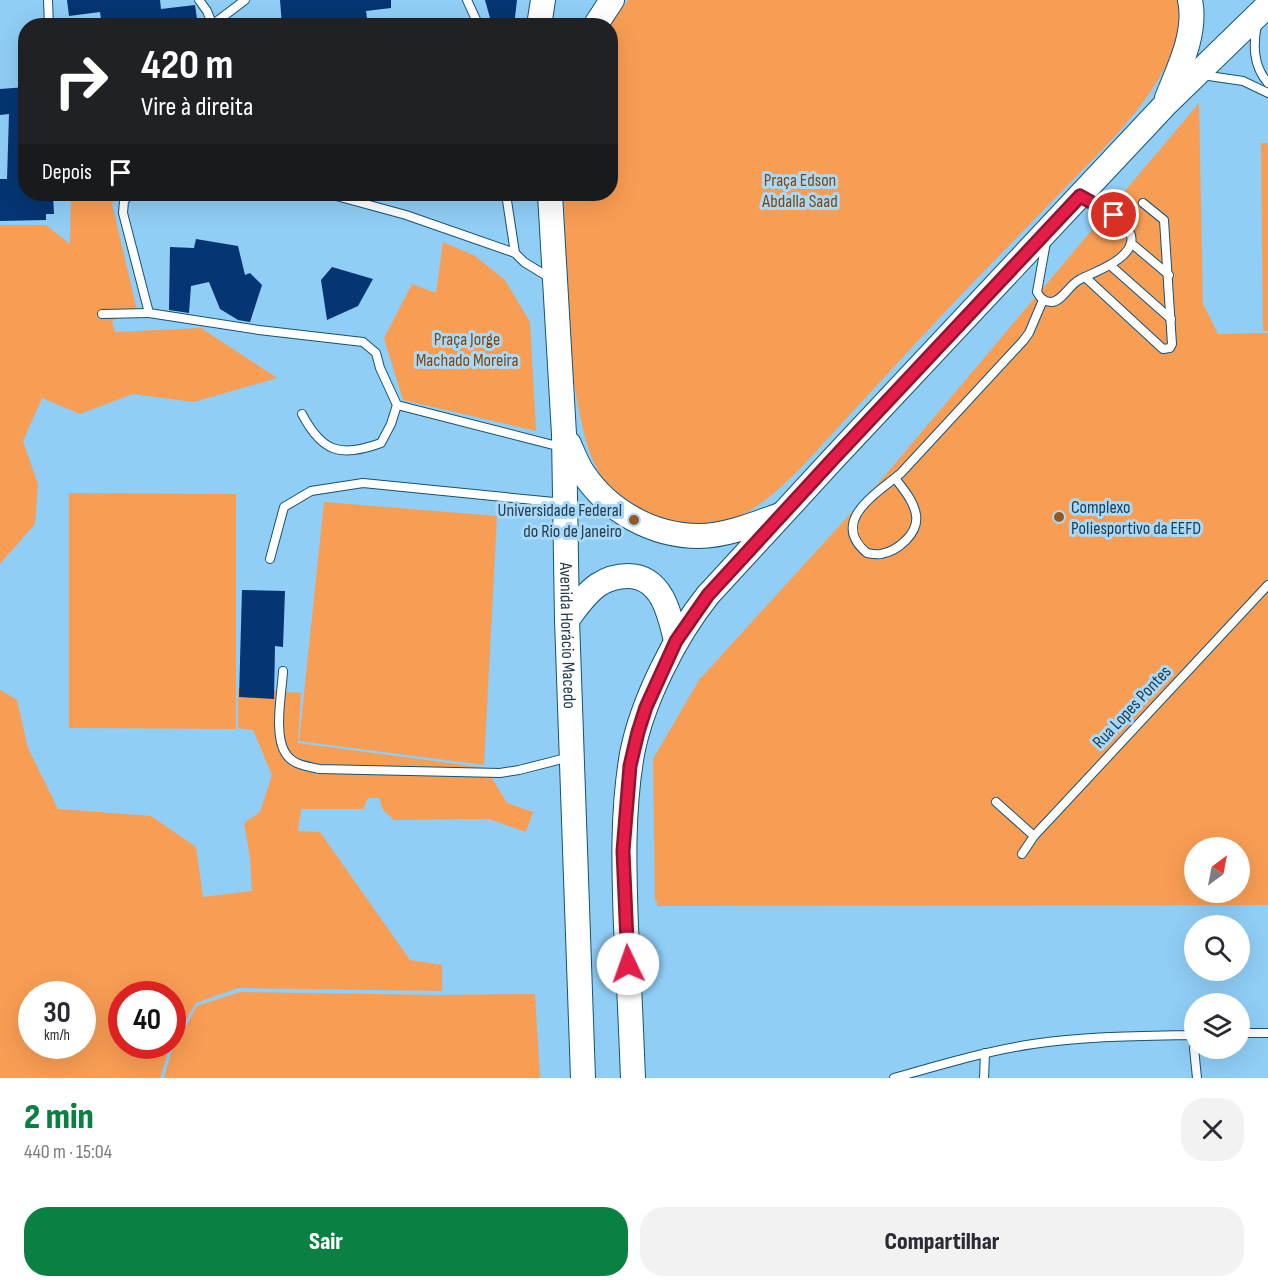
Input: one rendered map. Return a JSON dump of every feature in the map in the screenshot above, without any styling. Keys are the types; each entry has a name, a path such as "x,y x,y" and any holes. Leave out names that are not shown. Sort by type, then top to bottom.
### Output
{"street":[{"path":"540,18 543,0"},
{"path":"600,18 612,0"},
{"path":"1164,106 1187,43 1192,21 1190,0"},
{"path":"633,1078 623,851 627,800 638,732 646,707 676,641 708,595 782,514 1164,106 1264,8"},
{"name":"Avenida Horácio Macedo","path":"550,201 564,441 567,620 583,1078"},
{"path":"564,441 581,471 595,489 616,510 644,525 674,533 700,536 751,525 782,514"},
{"path":"567,620 596,587 605,581 617,576 633,576 652,585 659,593 669,612 676,641"}],"lane":[{"path":"48,0 49,18"},
{"path":"199,0 210,18"},
{"path":"222,18 245,0"},
{"path":"467,0 475,18"},
{"path":"1264,8 1255,33 1255,58 1259,71 1268,83"},
{"path":"1196,75 1243,81 1268,93"},
{"path":"1047,231 1037,292 1043,300 1056,301 1075,281 1120,258 1131,243 1130,233 1114,215 1080,196"},
{"path":"124,201 123,213 149,313"},
{"path":"355,201 406,215 515,253 524,262 556,281"},
{"path":"507,201 515,253"},
{"path":"1085,277 1163,349 1170,348 1172,344 1169,275 1164,220 1143,203"},
{"path":"1131,243 1169,275"},
{"path":"1110,265 1171,319"},
{"path":"895,478 913,504 917,518 913,531 892,551 880,554 867,553 854,539 852,523 871,497 895,478 1023,341 1029,333 1043,300"},
{"path":"102,314 149,313 259,330 363,342 376,353 380,368 397,405 391,424 381,443 365,449 332,449 323,445 316,438 302,414"},
{"path":"397,405 564,441"},
{"path":"270,559 284,507 311,490 363,483 554,502 565,500"},
{"name":"Rua Lopes Pontes","path":"1022,854 1034,836 1268,585"},
{"path":"283,671 280,741 286,754 298,764 319,769 500,773 572,757"},
{"path":"996,802 1034,836"},
{"path":"1250,1034 1268,1033"},
{"path":"894,1078 985,1053 1031,1044 1075,1039 1184,1035"},
{"path":"984,1078 985,1053"},
{"path":"1195,1059 1197,1078"}],"green space":[{"name":"Praça Edson Abdalla Saad","path":"628,0 1179,0 1180,12 1176,42 1164,70 1148,95 1102,150 946,311 795,474 751,510 726,521 699,525 672,522 647,514 620,497 609,486 596,467 585,438 575,388 568,333 564,201 618,201 618,18 615,18"},
{"name":"Complexo Poliesportivo da EEFD","path":"1199,103 1203,304 1218,334 1268,333 1268,905 657,906 655,900 653,759 699,680 882,479"},
{"path":"1261,143 1268,143 1268,331 1263,331"},
{"path":"71,201 114,201 112,204 137,310 112,321 115,332 201,328 277,378 194,402 133,394 80,414 42,398 23,441 38,484 35,524 0,564 0,225 46,225 70,244"},
{"name":"Praça Jorge Machado Moreira","path":"443,242 475,256 505,280 530,322 536,431 403,400 384,338 412,284 436,293"},
{"path":"69,493 236,494 236,729 69,728"},
{"path":"324,502 497,516 484,765 299,741"},
{"path":"238,688 301,693 298,743 486,768 507,803 533,812 526,832 489,819 394,820 383,810 379,798 368,798 363,809 301,809 298,831 320,832 410,960 442,965 442,991 238,988 196,1003 186,1020 186,981 108,981 108,1059 166,1059 160,1078 0,1078 0,690 17,700 28,748 58,809 151,816 196,847 203,897 252,891 250,858 244,823 260,812 272,775 253,730 238,728"},
{"path":"240,992 535,994 540,1078 164,1078 169,1059 186,1059 186,1026 197,1006"}],"building":[{"path":"67,0 160,0 161,9 195,5 197,18 101,18 100,12 69,16"},
{"path":"280,0 391,0 391,8 366,11 367,18 281,18"},
{"path":"485,0 517,0 515,18 490,18"},
{"path":"18,88 18,201 53,201 54,214 46,214 46,220 0,221 0,179 7,179 9,114 0,115 0,89"},
{"path":"196,239 238,246 245,275 250,273 262,285 250,322 238,320 220,309 209,282 191,286 189,313 169,310 170,247 194,248"},
{"path":"332,267 373,279 358,306 327,320 321,280"},
{"path":"242,590 285,591 283,647 275,646 274,699 239,697"}],"place":[{"name":"Complexo Poliesportivo da EEFD","path":"1059,517"},
{"name":"Universidade Federal do Rio de Janeiro","path":"634,520"}],"route":[{"path":"628,964 623,851 628,780 633,752 646,707 676,641 696,610 782,514 1080,196 1114,215"}]}
